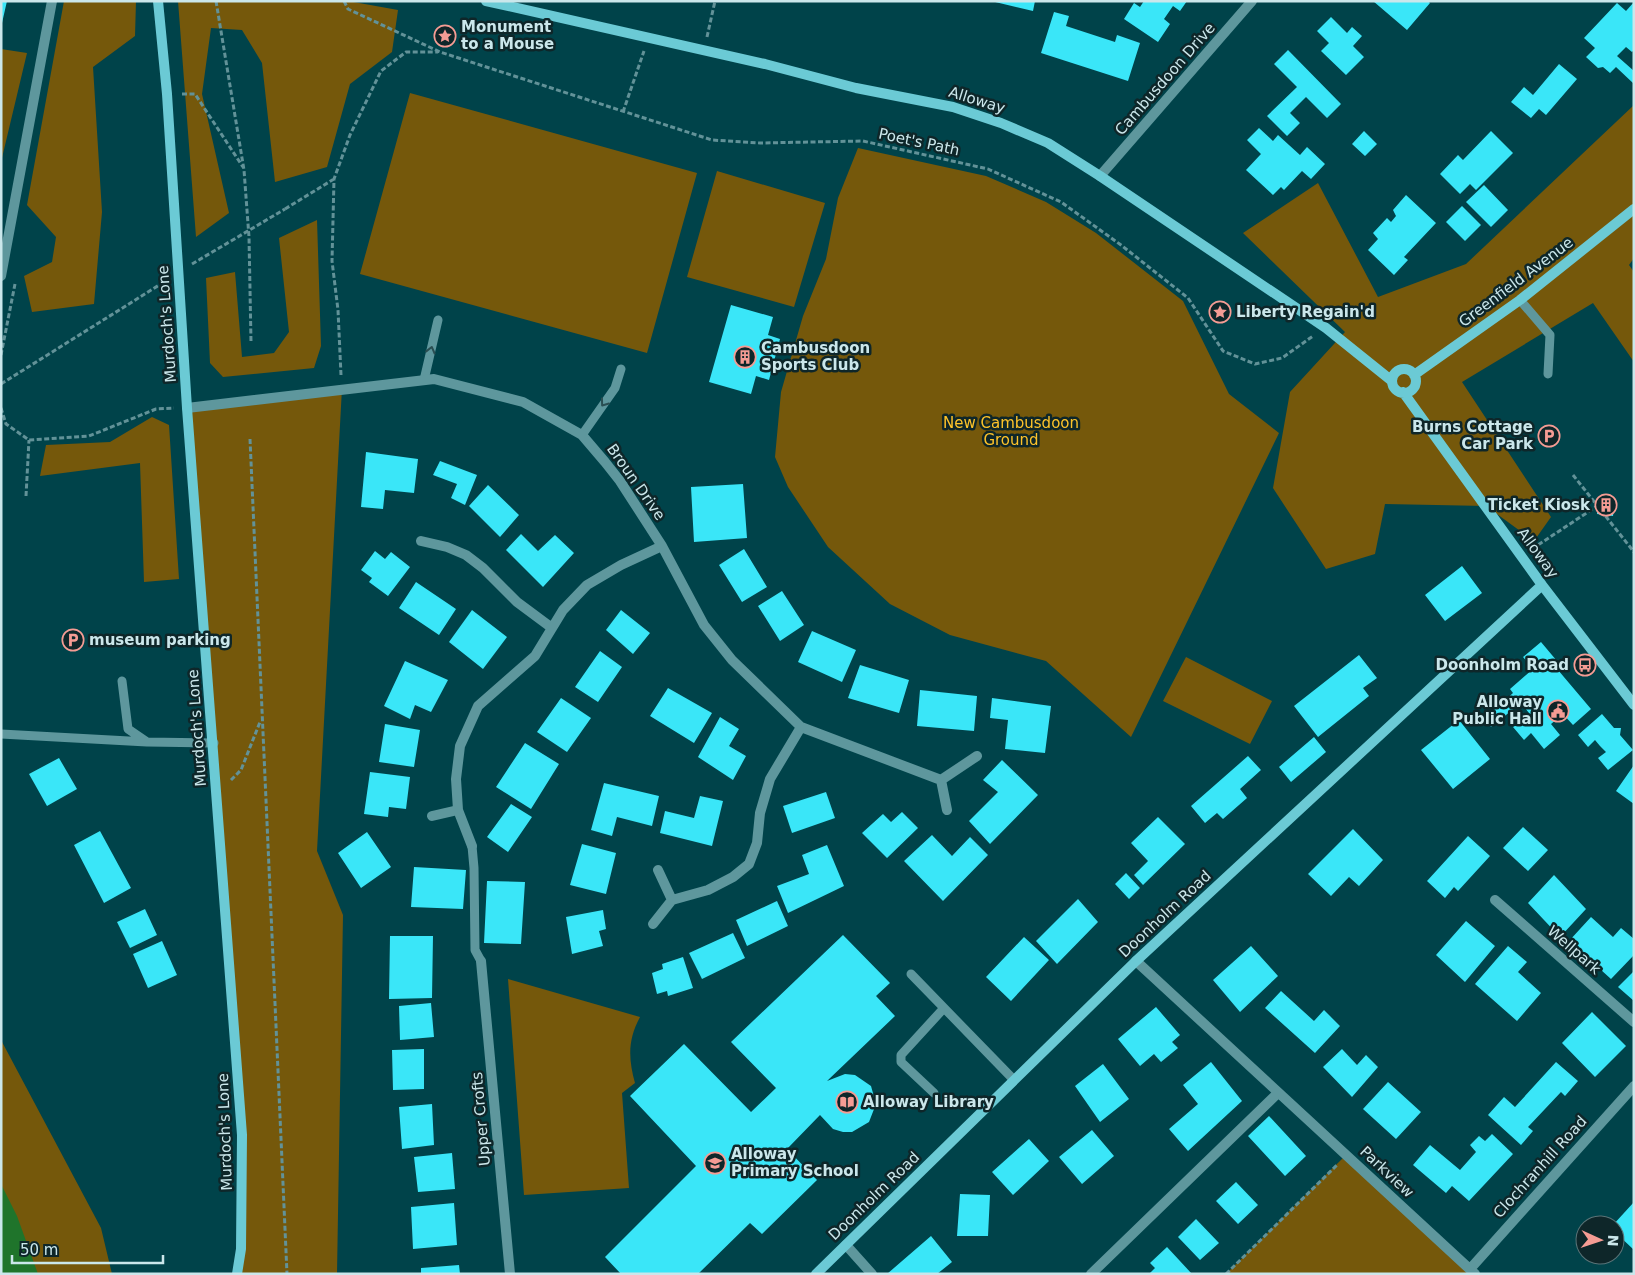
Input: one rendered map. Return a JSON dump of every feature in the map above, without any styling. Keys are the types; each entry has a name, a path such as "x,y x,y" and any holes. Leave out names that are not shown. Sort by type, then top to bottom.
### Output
{"street":[{"path":"3,273 52,1"},
{"name":"Murdoch's Lone","path":"158,1 167,94 187,408 214,743 242,1135 241,1249 236,1274"},
{"name":"Alloway","path":"486,1 648,39 704,50 856,88 953,107 1001,122 1048,143 1100,176 1326,328 1392,381"},
{"name":"Cambusdoon Drive","path":"1100,176 1252,1"},
{"name":"Greenfield Avenue","path":"1414,375 1520,300 1634,209"},
{"path":"1401,369 1408,370 1414,375 1414,386 1403,392 1395,389 1392,381 1394,374 1401,369"},
{"name":"Broun Drive","path":"187,408 342,388 434,379 477,388 523,402 582,435 620,481 662,546 704,625 732,660 801,727 941,780"},
{"name":"Alloway","path":"1403,392 1542,585 1634,705"},
{"path":"421,541 447,547 466,555 483,568 517,602 552,628"},
{"path":"472,846 458,810 456,779 460,746 478,706 535,656 563,610 587,585 621,565 662,546"},
{"name":"Doonholm Road","path":"816,1274 1136,961 1542,585"},
{"path":"653,924 672,900 708,890 734,877 749,864 757,843 760,813 770,779 801,727"},
{"path":"947,810 941,780 977,756"},
{"path":"432,816 458,810"},
{"path":"658,870 672,900"},
{"name":"Wellpark","path":"1495,900 1634,1022"},
{"name":"Upper Crofts","path":"481,961 510,1274"},
{"name":"Parkview","path":"1136,961 1472,1271"},
{"name":"Clochranhill Road","path":"1472,1271 1634,1086"},
{"path":"1091,1274 1278,1093"},
{"path":"846,1245 872,1274"}],"lane":[{"path":"1520,300 1550,335 1548,374"},
{"path":"424,380 438,320"},
{"path":"582,435 615,388 621,369"},
{"path":"122,681 128,729 147,742"},
{"path":"1,734 147,742 214,743"},
{"path":"472,846 475,950 481,961"},
{"path":"911,974 1014,1080"},
{"path":"934,1093 901,1062 901,1055 944,1008"}],"path":[{"path":"216,1 244,170 248,209 251,342"},
{"path":"344,1 348,9 440,52"},
{"path":"704,50 715,1"},
{"path":"623,112 648,39"},
{"path":"342,388 338,310 332,261 334,179 350,135 381,71 406,52 440,52"},
{"name":"Poet's Path","path":"440,52 712,140 760,143 863,141 988,169 1061,202 1121,245 1188,298 1223,351 1255,364 1282,358 1299,344 1326,328"},
{"path":"167,94 195,94 244,170"},
{"path":"1,384 178,273 334,179"},
{"path":"1,355 16,281 3,273"},
{"path":"1,408 6,424 29,440 89,436 156,408 187,408"},
{"path":"250,439 286,1274"},
{"path":"26,496 29,440"},
{"path":"1573,475 1634,552"},
{"path":"1522,556 1597,506"},
{"path":"218,799 228,783 241,770 261,719"},
{"path":"1226,1274 1346,1155"}],"green space":[{"path":"64,1 136,1 135,36 93,67 102,212 94,304 32,312 24,276 52,262 56,237 27,205"},
{"path":"178,1 348,1 398,10 392,52 350,84 327,167 275,182 262,63 242,30 211,28 202,94 229,213 196,237"},
{"path":"1,49 27,53 1,162"},
{"path":"410,93 697,173 647,353 360,274"},
{"path":"1634,105 1634,258 1629,265 1634,272 1634,362 1593,303 1462,382 1551,517 1534,541 1486,506 1385,504 1375,554 1326,569 1273,488 1290,392 1345,332 1243,233 1318,183 1378,297 1466,264"},
{"name":"New Cambusdoon Ground","path":"858,148 986,176 1046,202 1096,233 1183,301 1229,394 1279,433 1131,737 1046,661 950,635 890,604 828,547 788,487 775,457 781,392 803,316 826,259 838,198"},
{"path":"717,171 825,203 794,307 687,277"},
{"path":"317,220 321,346 314,368 223,377 210,363 206,278 235,272 242,357 274,353 289,332 279,238"},
{"path":"342,388 317,851 343,915 337,1274 237,1274 242,1135 187,408"},
{"path":"152,417 169,425 179,579 144,582 140,463 40,476 46,445 110,442"},
{"path":"1186,657 1272,701 1250,744 1163,701"},
{"path":"508,979 640,1017 633,1033 630,1049 635,1083 622,1093 629,1188 524,1195"},
{"path":"1,1040 101,1228 112,1274 26,1274 1,1224"},
{"path":"1346,1155 1475,1274 1226,1274"}],"shaded area":[{"path":"1,1184 17,1216 38,1274 1,1274"}],"building":[{"path":"1,1 7,1 2,23 1,23"},
{"path":"991,1 1035,1 1033,11"},
{"path":"1144,1 1187,1 1180,11 1173,6 1164,19 1170,24 1158,42 1124,19 1134,3 1140,7"},
{"path":"1373,1 1428,1 1430,3 1407,30"},
{"path":"1634,2 1634,50 1632,52 1626,47 1617,56 1634,71 1634,84 1616,67 1610,73 1603,67 1598,68 1586,57 1595,48 1584,38 1617,3 1626,11"},
{"path":"1054,12 1069,16 1066,26 1115,42 1117,35 1140,43 1128,81 1041,53"},
{"path":"1331,17 1347,33 1352,27 1362,36 1353,46 1364,57 1346,75 1321,51 1329,43 1317,31"},
{"path":"1288,50 1341,104 1327,118 1306,97 1290,113 1300,123 1287,136 1267,116 1297,87 1274,64"},
{"path":"1559,64 1577,79 1546,115 1539,109 1531,118 1511,102 1524,87 1533,95"},
{"path":"1259,128 1273,141 1278,135 1300,155 1307,147 1325,164 1311,179 1302,171 1284,190 1281,187 1273,195 1246,170 1261,154 1247,140"},
{"path":"1364,131 1377,144 1365,156 1352,144"},
{"path":"1491,131 1513,153 1476,190 1470,184 1460,194 1440,174 1458,155 1463,160"},
{"path":"1484,185 1508,210 1491,227 1466,202"},
{"path":"1406,195 1436,223 1404,257 1408,260 1394,275 1368,250 1378,239 1373,233 1387,218 1391,222 1396,216 1393,210"},
{"path":"1462,206 1481,225 1465,241 1446,222"},
{"name":"Cambusdoon Sports Club","path":"731,305 773,317 768,335 780,339 769,380 756,376 751,394 709,382"},
{"path":"366,452 418,459 414,493 385,490 383,509 361,507"},
{"path":"440,461 477,475 465,505 451,498 457,484 433,475"},
{"path":"743,484 747,538 694,542 691,487"},
{"path":"488,485 519,515 500,537 469,506"},
{"name":"Ticket Kiosk","path":"1599,497 1615,499 1613,516 1597,514"},
{"path":"521,534 538,551 555,535 574,553 543,587 506,550"},
{"path":"744,549 767,587 742,602 719,565"},
{"path":"375,551 385,559 391,552 410,567 388,596 369,582 372,578 361,570"},
{"path":"1462,566 1482,593 1445,621 1425,595"},
{"path":"416,582 456,609 439,635 399,608"},
{"path":"782,591 804,625 780,641 758,606"},
{"path":"472,610 507,637 483,669 449,642"},
{"path":"621,610 650,633 633,654 606,630"},
{"path":"812,631 856,650 842,682 798,662"},
{"name":"Alloway Public Hall","path":"1541,642 1562,667 1558,670 1591,709 1573,725 1563,714 1551,724 1560,735 1544,749 1531,733 1524,740 1513,727 1529,713 1521,703 1491,727 1484,719 1513,693 1510,689 1533,669 1523,657"},
{"path":"600,651 622,667 598,702 575,687"},
{"path":"1359,655 1377,678 1363,688 1369,696 1318,737 1294,706"},
{"path":"405,661 448,680 431,712 415,705 410,719 384,706"},
{"path":"860,665 909,680 899,713 848,698"},
{"path":"668,688 712,713 694,743 650,716"},
{"path":"920,690 977,696 974,731 917,726"},
{"path":"561,698 591,718 567,752 537,732"},
{"path":"992,698 1051,706 1045,753 1005,749 1008,720 990,718"},
{"path":"1602,714 1614,728 1621,728 1620,735 1633,750 1608,770 1598,758 1606,752 1595,740 1588,747 1578,735"},
{"path":"720,717 739,729 729,746 746,756 733,780 698,757"},
{"path":"1459,720 1490,759 1453,789 1421,750"},
{"path":"385,724 420,730 414,767 379,762"},
{"path":"1314,737 1326,752 1291,782 1279,767"},
{"path":"525,743 559,764 531,809 496,787"},
{"path":"1248,756 1261,770 1240,789 1247,798 1223,819 1217,813 1205,823 1191,806"},
{"path":"59,758 77,789 47,806 29,774"},
{"path":"1002,760 1038,795 990,844 969,821 998,792 983,780"},
{"path":"1634,765 1634,804 1616,791"},
{"path":"370,772 410,777 406,809 389,807 388,817 364,814"},
{"path":"604,783 659,796 652,826 617,817 612,836 591,830"},
{"path":"826,792 835,818 792,833 783,806"},
{"path":"700,796 723,801 712,846 660,833 665,811 694,818"},
{"path":"511,804 532,817 508,852 487,837"},
{"path":"902,812 918,828 887,858 862,833 883,814 891,822"},
{"path":"1158,817 1185,844 1143,885 1134,875 1148,861 1131,843"},
{"path":"1523,827 1548,850 1528,871 1503,848"},
{"path":"1353,829 1383,860 1359,886 1349,877 1331,896 1308,874"},
{"path":"100,831 131,888 104,903 74,845"},
{"path":"367,832 391,867 361,888 338,853"},
{"path":"932,835 952,856 970,837 988,855 943,901 904,861"},
{"path":"1468,836 1490,856 1458,891 1454,887 1445,898 1427,881"},
{"path":"582,844 616,853 606,894 570,885"},
{"path":"827,845 844,886 788,913 777,886 809,874 802,855"},
{"path":"414,867 466,870 463,909 411,907"},
{"path":"1126,873 1140,888 1129,899 1115,884"},
{"path":"1554,875 1586,909 1560,937 1528,903"},
{"path":"487,881 525,882 521,944 484,943"},
{"path":"1078,899 1098,922 1057,964 1036,941"},
{"path":"777,901 788,926 747,946 736,920"},
{"path":"145,909 157,935 130,948 117,922"},
{"path":"603,910 606,929 599,931 603,946 572,954 566,917"},
{"path":"1591,917 1613,937 1621,928 1634,939 1634,955 1611,979 1569,941"},
{"path":"1466,921 1495,946 1465,982 1436,955"},
{"path":"733,933 745,958 702,979 689,953"},
{"path":"843,935 890,983 876,996 895,1016 827,1081 845,1074 855,1075 871,1086 876,1104 869,1122 852,1132 843,1132 833,1129 820,1115 787,1149 817,1180 762,1234 750,1223 698,1274 621,1274 605,1257 696,1166 630,1096 684,1044 751,1112 776,1088 731,1042"},
{"path":"390,936 433,936 432,998 389,999"},
{"path":"1024,937 1049,960 1011,1001 986,977"},
{"path":"162,941 177,975 148,988 133,954"},
{"path":"1251,946 1278,976 1240,1012 1213,980"},
{"path":"1508,946 1527,962 1518,972 1541,993 1517,1021 1475,984"},
{"path":"683,957 693,988 668,996 667,991 657,994 652,973 663,969 662,964"},
{"path":"1634,971 1634,1001 1618,987"},
{"path":"1281,991 1314,1021 1324,1010 1340,1026 1315,1053 1265,1008"},
{"path":"431,1003 434,1037 400,1040 399,1006"},
{"path":"1156,1007 1180,1035 1172,1042 1178,1048 1161,1062 1154,1054 1140,1066 1118,1039"},
{"path":"1592,1012 1626,1046 1595,1077 1562,1043"},
{"path":"424,1049 424,1089 393,1090 392,1050"},
{"path":"1342,1049 1357,1065 1366,1055 1378,1067 1352,1097 1323,1067"},
{"path":"1211,1062 1242,1101 1188,1151 1169,1129 1198,1104 1183,1085"},
{"path":"1556,1062 1578,1081 1565,1096 1561,1092 1528,1127 1533,1131 1521,1145 1488,1115 1504,1097 1515,1107"},
{"path":"1103,1064 1129,1099 1100,1122 1075,1086"},
{"path":"1388,1082 1421,1112 1396,1139 1363,1109"},
{"path":"432,1104 434,1145 402,1149 399,1107"},
{"path":"1269,1116 1306,1156 1285,1176 1248,1136"},
{"path":"1092,1130 1114,1156 1082,1184 1059,1157"},
{"path":"1492,1134 1513,1154 1469,1201 1452,1186 1446,1193 1413,1165 1430,1145 1460,1170 1476,1152 1470,1145 1479,1136 1485,1141"},
{"path":"1029,1139 1049,1161 1013,1195 992,1172"},
{"path":"452,1153 455,1189 418,1192 414,1157"},
{"path":"1236,1182 1258,1205 1238,1224 1216,1201"},
{"path":"960,1194 990,1195 988,1236 957,1236"},
{"path":"1634,1202 1634,1250 1625,1241 1625,1215 1622,1215"},
{"path":"454,1203 457,1245 413,1249 411,1207"},
{"path":"1196,1219 1219,1243 1200,1260 1178,1237"},
{"path":"931,1236 952,1262 937,1274 887,1274"},
{"path":"1167,1247 1192,1274 1149,1274 1155,1268 1150,1263"},
{"path":"459,1265 460,1274 421,1274 421,1268"}],"place":[{"name":"Monument to a Mouse","path":"445,36"},
{"name":"Liberty Regain'd","path":"1220,312"},
{"name":"Cambusdoon Sports Club","path":"745,357"},
{"name":"Burns Cottage Car Park","path":"1549,436"},
{"name":"Ticket Kiosk","path":"1606,505"},
{"name":"museum parking","path":"73,640"},
{"name":"Doonholm Road","path":"1585,665"},
{"name":"Alloway Public Hall","path":"1558,711"},
{"name":"Alloway Library","path":"847,1102"},
{"name":"Alloway Primary School","path":"715,1163"}]}
